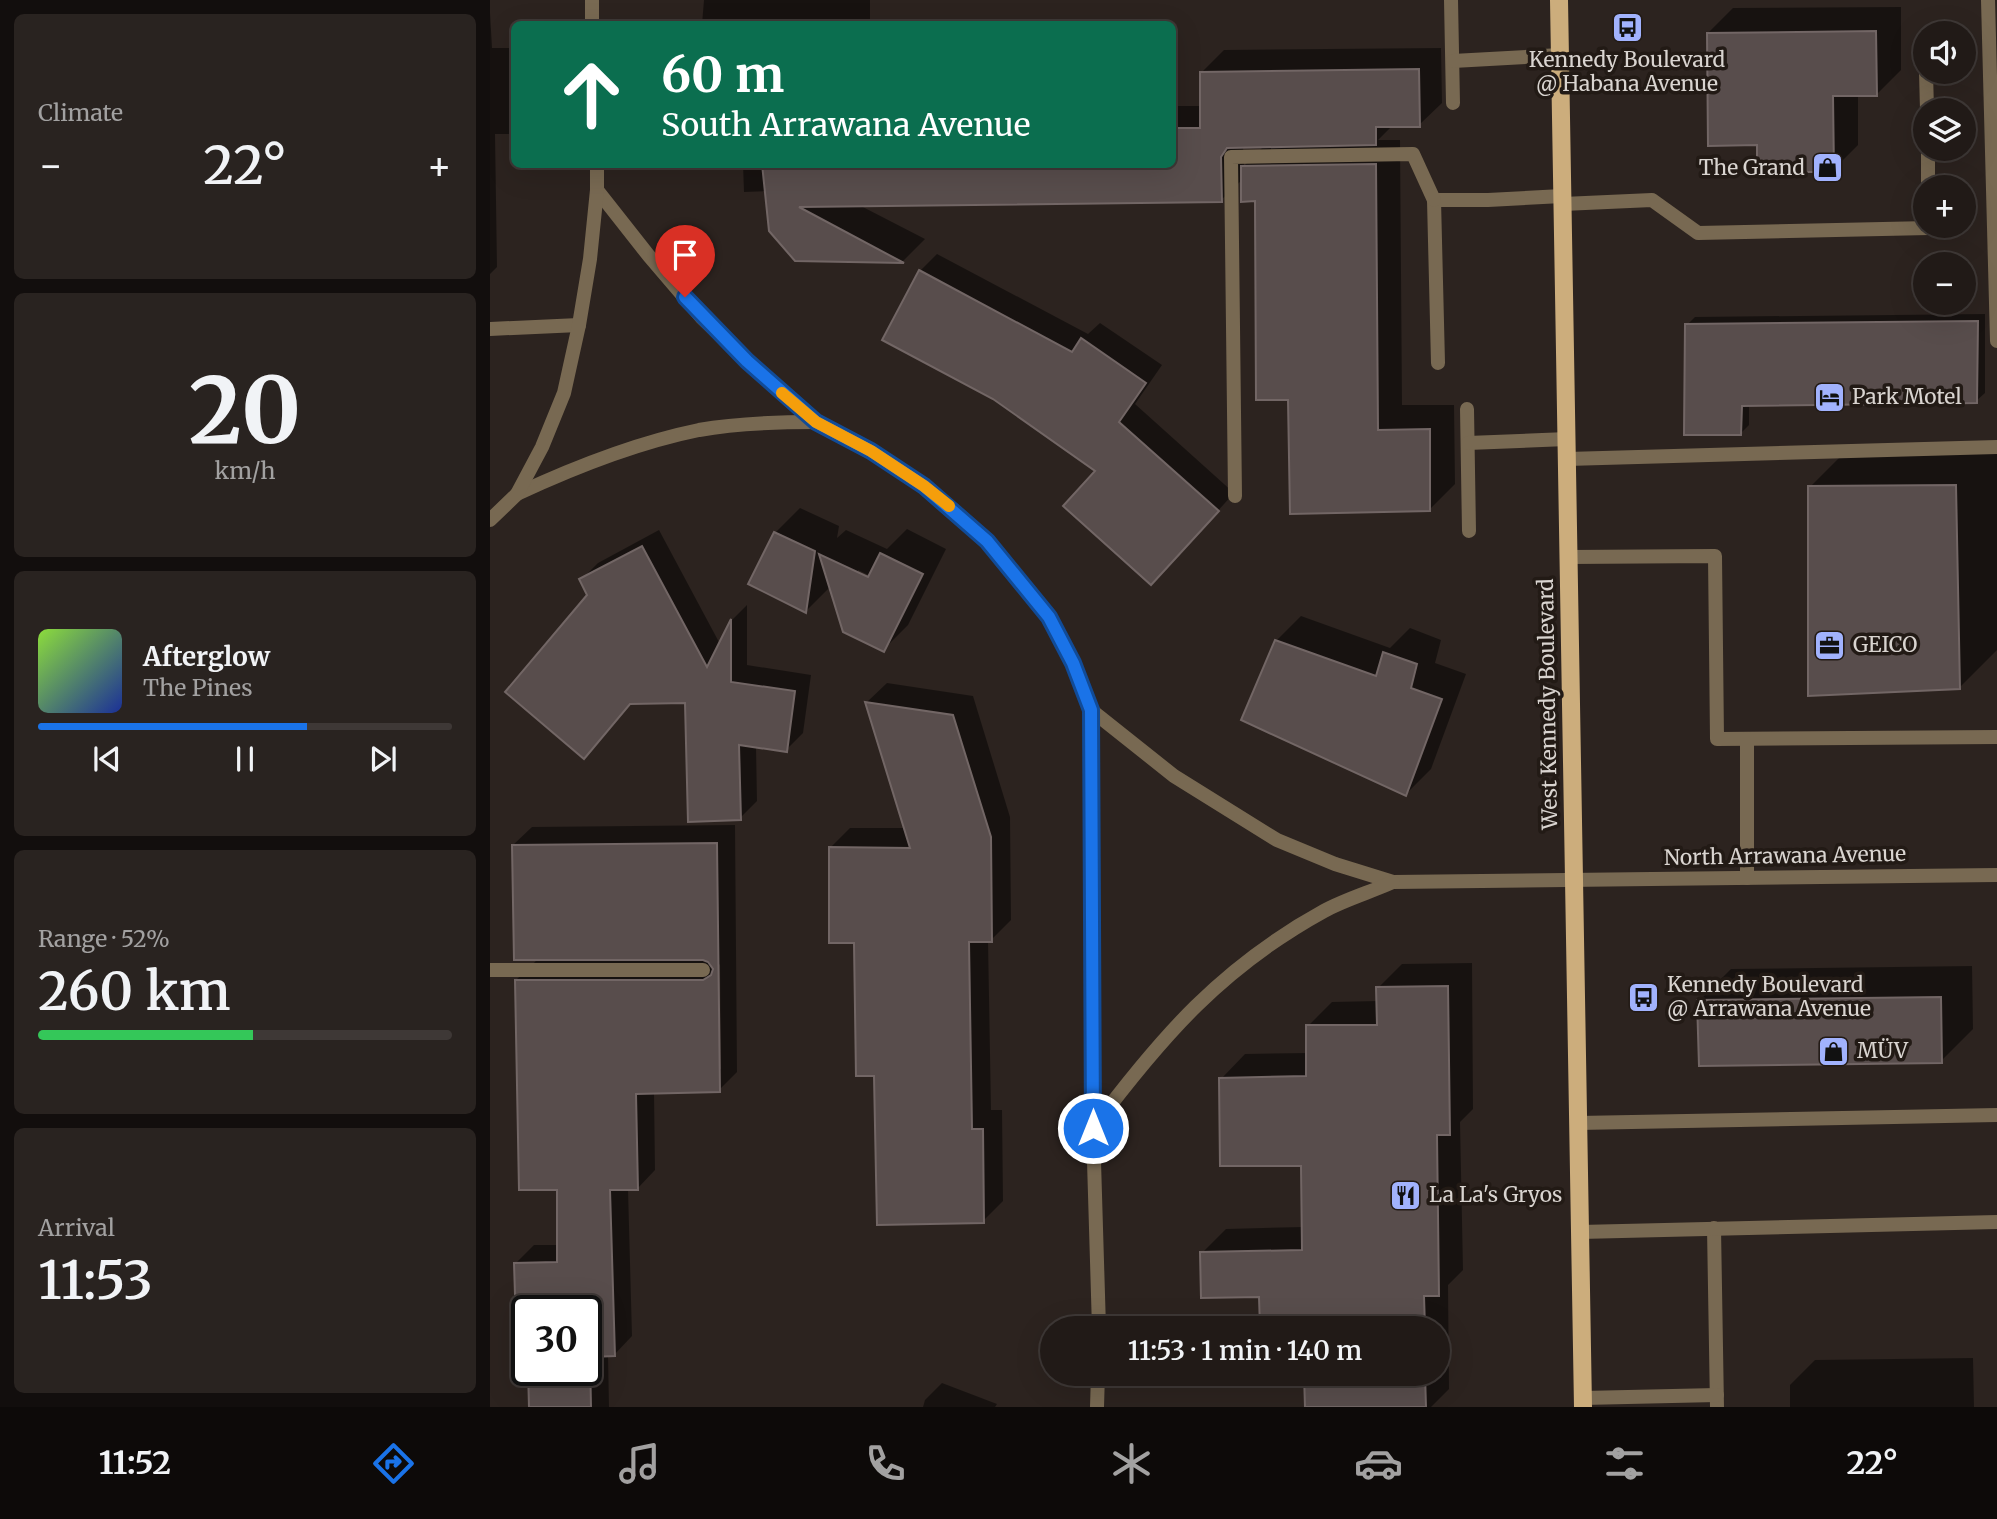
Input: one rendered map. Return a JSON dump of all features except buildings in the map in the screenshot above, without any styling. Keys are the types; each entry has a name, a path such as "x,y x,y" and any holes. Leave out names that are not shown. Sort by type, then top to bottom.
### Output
{"main road":[{"name":"West Kennedy Boulevard","path":"1559,0 1583,1402"}],"street":[{"path":"592,0 592,21"},
{"path":"1451,0 1452,103"},
{"path":"1988,0 1997,341"},
{"path":"1453,61 1560,55"},
{"path":"1235,496 1231,158 1413,154 1434,200 1438,363"},
{"path":"490,520 517,494 542,447 564,393 579,325 597,190 597,168"},
{"path":"597,190 702,318 747,361 816,422 871,451 924,486 987,541 1049,617 1073,663 1091,710 1093,1128 1099,1316"},
{"path":"1434,200 1652,200 1698,233 1913,228"},
{"path":"490,329 579,325"},
{"path":"1467,409 1469,531"},
{"path":"517,494 560,474 664,438 699,430 755,423 816,422"},
{"path":"1468,443 1567,439"},
{"path":"1567,459 1997,447"},
{"path":"1569,557 1715,556 1717,739 1997,737"},
{"path":"1091,710 1174,776 1277,839 1335,864 1394,883"},
{"path":"1747,739 1747,878"},
{"name":"North Arrawana Avenue","path":"1394,883 1997,875"},
{"path":"1093,1128 1165,1037 1227,976 1272,942 1327,910 1394,883"},
{"path":"490,970 703,970"},
{"path":"1578,1123 1997,1115"},
{"path":"1580,1231 1997,1222"},
{"path":"1583,1402 1717,1401 1714,1228"},
{"path":"1097,1407 1098,1386"}],"slow traffic":[{"path":"782,393 816,422 871,451 949,506"}],"place":[{"name":"Kennedy Boulevard @ Habana Avenue","path":"1627,28"},
{"name":"The Grand","path":"1828,168"},
{"name":"Park Motel","path":"1829,397"},
{"name":"GEICO","path":"1830,645"},
{"name":"Kennedy Boulevard @ Arrawana Avenue","path":"1644,997"},
{"name":"MÜV","path":"1834,1051"},
{"name":"La La's Gryos","path":"1406,1195"}],"route":[{"path":"685,297 702,318 747,361 816,422 871,451 924,486 987,541 1049,617 1073,663 1091,710 1093,1128"}]}
